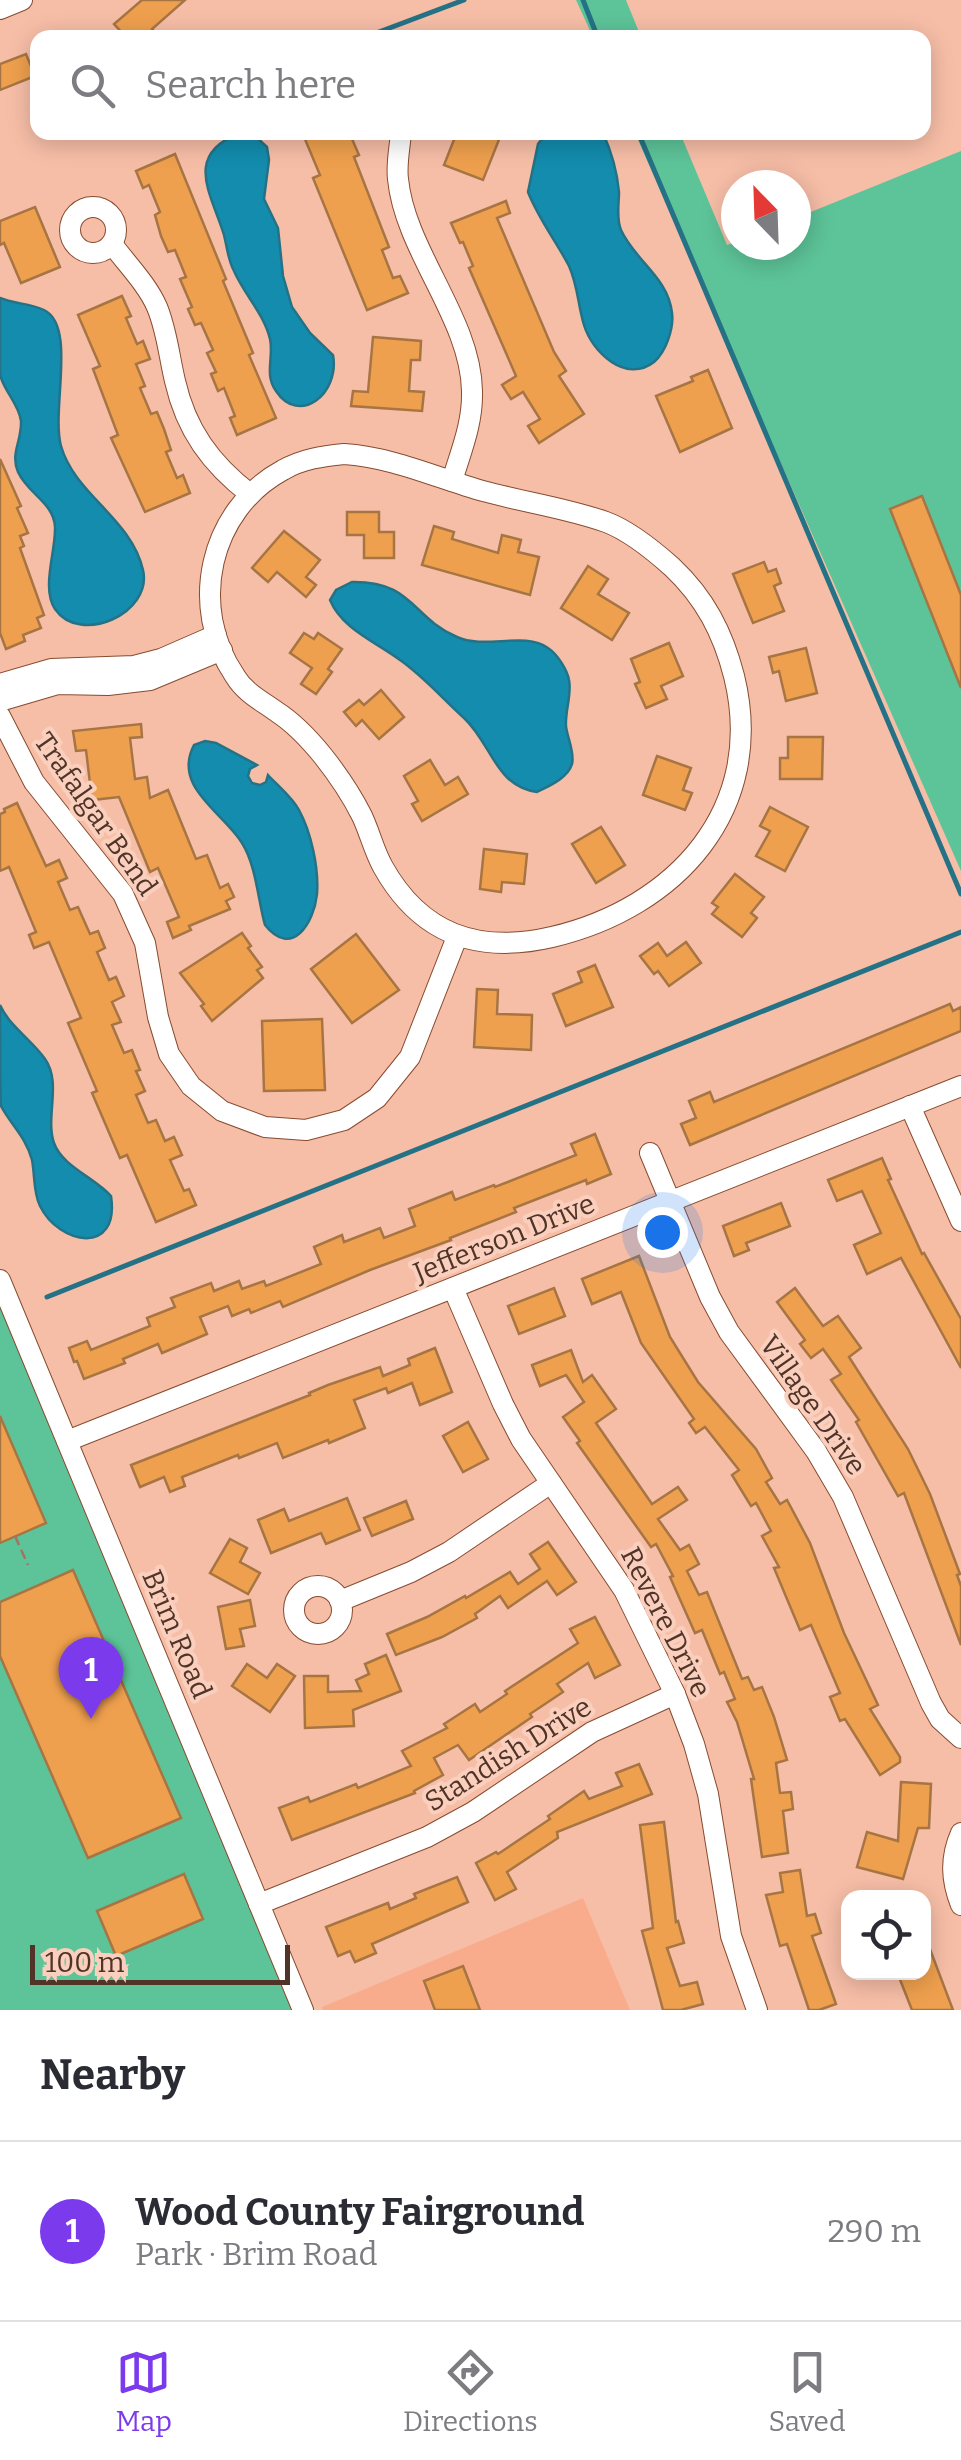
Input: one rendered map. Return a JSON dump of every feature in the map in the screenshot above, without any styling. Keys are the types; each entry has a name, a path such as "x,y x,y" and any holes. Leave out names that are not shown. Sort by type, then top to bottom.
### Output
{"street":[{"path":"0,9 22,0"},
{"path":"400,140 398,178 409,219 463,348 470,375 471,416 452,481"},
{"path":"112,244 154,301 164,326 181,404 192,430 227,476 250,494"},
{"path":"344,454 368,456 452,481 608,523 651,550 705,602 728,655 740,702 740,748 728,798 703,845 667,884 624,912 574,932 510,944 484,944 457,937 421,914 382,866 347,788 316,747 281,714 253,697 235,676 219,643 210,601 212,562 226,525 250,494 293,465 344,454"},
{"path":"0,684 51,669 134,666 219,643"},
{"path":"0,701 58,684 108,685 150,680 219,643"},
{"name":"Trafalgar Bend","path":"0,716 34,782 123,894 145,943 169,1054 191,1086 222,1111 265,1127 306,1130 344,1120 377,1098 410,1057 457,937"},
{"name":"Jefferson Drive","path":"67,1441 961,1086"},
{"path":"910,1106 961,1220"},
{"name":"Village Drive","path":"650,1153 710,1298 729,1332 816,1451 843,1497 931,1702 940,1719 961,1738"},
{"name":"Brim Road","path":"0,1280 303,2010"},
{"name":"Revere Drive","path":"453,1288 503,1404 624,1590 675,1694 708,1794 731,1936 757,2010"},
{"path":"340,1601 449,1552 552,1483"},
{"name":"Standish Drive","path":"259,1904 427,1837 473,1812 592,1732 675,1694"},
{"path":"961,1833 952,1858 954,1887 961,1905"}],"path":[{"path":"15,1536 28,1565"}],"shaded area":[{"path":"583,1898 630,2010 323,2010 322,2007"}],"green space":[{"path":"576,0 626,0 638,30 590,30"},
{"path":"638,140 683,140 721,231 721,260 811,260 811,212 961,151 961,871"},
{"path":"0,1280 303,2010 0,2010"}],"water":[{"path":"259,140 267,147 264,199 278,228 283,276 292,307 310,333 333,355 330,382 316,401 306,405 285,401 272,385 267,330 232,267 206,177 206,164 222,142"},
{"path":"541,140 606,140 617,176 621,230 658,279 672,313 665,346 654,362 643,368 632,369 612,362 588,335 569,266 528,192"},
{"path":"0,298 39,308 54,319 61,351 61,446 78,479 137,552 143,586 126,611 112,619 81,625 66,620 51,600 54,519 22,480 16,465 21,421 0,374"},
{"path":"352,582 388,587 442,629 468,641 528,641 551,651 564,667 570,685 566,726 573,760 567,773 537,792 512,782 464,718 417,673 351,627 335,610 330,600 336,590"},
{"path":"205,741 257,765 248,776 252,783 266,782 268,775 299,810 315,862 317,894 306,926 293,938 275,935 265,925 247,852 195,786 189,760 194,745"},
{"path":"0,1005 50,1068 52,1133 58,1151 111,1196 111,1215 98,1236 73,1236 49,1219 40,1206 29,1152 1,1106"}],"building":[{"path":"142,0 185,0 153,30 120,30 114,24"},
{"path":"26,54 30,78 0,90 0,64"},
{"path":"305,140 352,140 359,155 354,157 389,247 382,250 393,278 400,276 408,293 367,310 313,178 320,175"},
{"path":"454,140 499,140 483,180 444,165"},
{"path":"175,154 276,418 237,435 230,418 235,416 224,388 218,391 211,374 216,372 207,353 213,350 201,323 195,325 188,309 192,307 180,279 186,277 175,250 168,252 161,236 155,215 160,212 149,185 143,188 136,171"},
{"path":"506,201 510,213 497,218 554,352 566,371 559,376 584,414 539,443 528,426 540,419 523,392 511,399 502,385 516,376 469,268 473,266 463,242 460,243 451,223"},
{"path":"35,207 60,267 21,283 4,243 0,245 0,221"},
{"path":"122,296 137,344 143,341 150,359 136,364 145,386 140,388 151,414 157,412 164,429 171,450 166,452 177,478 183,475 190,493 145,512 111,438 118,435 93,369 100,366 78,315"},
{"path":"373,337 421,341 420,360 411,360 409,391 424,392 422,411 351,406 353,391 368,392"},
{"path":"708,370 732,428 680,452 656,396 693,381 691,377"},
{"path":"0,459 21,506 17,508 28,533 20,536 24,546 20,548 44,615 37,618 41,628 23,635 25,641 6,649 0,633"},
{"path":"922,496 961,595 961,688 890,509"},
{"path":"347,512 379,512 379,532 394,532 394,558 364,558 364,535 347,535"},
{"path":"434,526 454,532 452,539 498,553 502,535 521,540 518,552 539,557 530,595 422,565"},
{"path":"284,531 320,560 306,577 316,585 306,597 277,572 268,582 252,568"},
{"path":"764,562 768,572 776,569 781,583 774,586 784,611 753,623 733,574"},
{"path":"588,566 608,579 598,594 629,613 612,640 561,608"},
{"path":"304,633 314,639 318,633 342,649 316,694 301,684 312,668 290,653"},
{"path":"669,643 683,676 661,686 667,699 646,708 635,684 640,682 631,659"},
{"path":"806,648 817,693 786,701 779,671 773,673 769,657"},
{"path":"381,690 404,717 379,739 362,720 356,726 344,712 359,700 364,705"},
{"path":"141,724 142,737 130,738 135,779 147,777 150,798 168,790 196,859 207,855 220,888 228,884 234,897 226,901 230,909 189,926 191,930 173,938 167,922 179,917 158,868 150,872 119,797 92,800 86,750 76,751 73,731"},
{"path":"788,737 823,737 822,779 780,779 780,758 788,758"},
{"path":"657,756 691,768 683,790 692,793 685,810 643,795"},
{"path":"430,760 445,785 458,777 468,794 422,821 412,804 418,801 404,776"},
{"path":"17,803 46,866 59,860 67,878 58,882 70,910 78,907 90,934 98,931 105,948 97,952 109,980 116,977 124,996 112,1002 121,1022 112,1025 124,1053 132,1050 140,1070 136,1071 145,1091 136,1095 148,1123 156,1120 165,1141 174,1137 182,1155 170,1160 184,1191 189,1189 196,1205 156,1222 127,1155 120,1158 92,1093 97,1091 68,1023 81,1018 49,942 34,948 29,935 36,932 9,867 0,871 0,814"},
{"path":"770,807 808,827 785,871 756,856 770,831 760,826"},
{"path":"601,827 625,865 596,883 572,844"},
{"path":"484,849 527,854 524,884 502,882 501,892 480,889"},
{"path":"735,874 764,897 751,913 757,918 742,937 712,914 718,907 712,903"},
{"path":"242,933 262,967 257,970 263,978 212,1021 180,973"},
{"path":"356,934 399,990 352,1023 311,969"},
{"path":"686,942 701,963 669,986 640,956 658,943 667,956"},
{"path":"595,965 613,1007 566,1026 553,994 582,982 578,972"},
{"path":"477,989 498,990 497,1014 532,1015 531,1050 474,1047"},
{"path":"950,1004 953,1011 961,1007 961,1031 690,1145 681,1124 696,1118 689,1101 710,1092 714,1102"},
{"path":"322,1019 325,1090 264,1091 262,1021"},
{"path":"595,1134 611,1174 514,1208 516,1212 451,1240 283,1307 280,1301 232,1316 228,1306 200,1317 207,1334 162,1353 158,1344 123,1359 125,1363 84,1379 77,1361 74,1362 69,1348 87,1341 91,1350 150,1326 147,1318 175,1307 171,1298 211,1283 214,1291 239,1281 242,1289 264,1281 266,1286 321,1264 314,1247 342,1235 344,1242 380,1228 384,1238 415,1226 409,1209 452,1192 455,1200 576,1155 571,1144"},
{"path":"882,1158 922,1254 961,1319 961,1368 901,1258 867,1274 854,1245 881,1233 862,1191 837,1201 828,1180"},
{"path":"781,1203 790,1226 746,1243 749,1250 734,1256 723,1226"},
{"path":"639,1256 670,1337 698,1382 756,1449 772,1478 766,1482 780,1504 787,1500 810,1543 844,1633 878,1705 870,1709 900,1757 900,1762 880,1775 845,1719 840,1721 830,1697 840,1693 811,1625 800,1630 774,1568 779,1567 762,1536 771,1531 756,1503 751,1506 732,1475 739,1470 705,1427 696,1433 689,1423 694,1419 641,1343 621,1292 592,1304 582,1279"},
{"path":"554,1288 565,1316 519,1334 508,1306"},
{"path":"795,1288 823,1326 838,1316 861,1348 849,1357 908,1449 930,1494 960,1574 957,1575 961,1586 961,1645 904,1493 898,1496 856,1422 859,1420 831,1380 841,1374 823,1349 811,1358 800,1344 805,1340 777,1302"},
{"path":"435,1348 452,1392 420,1405 412,1383 388,1393 386,1388 354,1400 365,1428 329,1443 328,1440 283,1458 277,1443 182,1477 185,1486 170,1492 164,1477 140,1487 131,1465 328,1385 380,1367 383,1376 410,1365 408,1359"},
{"path":"571,1350 583,1382 592,1375 616,1409 596,1423 652,1504 678,1487 687,1500 658,1519 680,1550 689,1545 699,1564 687,1571 699,1595 707,1592 742,1679 748,1677 754,1690 762,1687 774,1717 787,1760 776,1763 780,1793 791,1792 793,1809 783,1811 788,1853 762,1857 754,1779 727,1702 735,1699 702,1630 695,1633 656,1544 651,1547 563,1417 584,1402 566,1375 540,1386 532,1365"},
{"path":"0,1416 46,1523 0,1543"},
{"path":"468,1422 488,1459 463,1472 443,1436"},
{"path":"347,1498 360,1530 326,1544 321,1533 271,1553 258,1520 284,1509 289,1521"},
{"path":"406,1501 413,1519 372,1536 364,1518"},
{"path":"230,1539 247,1548 240,1562 260,1573 248,1594 210,1573"},
{"path":"548,1542 576,1582 557,1595 547,1581 508,1608 500,1596 475,1614 477,1618 396,1655 387,1634 466,1598 510,1572 518,1584 540,1569 530,1554"},
{"path":"73,1570 181,1818 88,1858 0,1656 0,1602"},
{"path":"250,1600 255,1626 240,1629 244,1646 226,1649 218,1607"},
{"path":"595,1617 620,1665 595,1678 588,1663 557,1684 563,1692 469,1760 458,1745 434,1758 443,1775 415,1793 292,1840 279,1808 308,1797 310,1802 356,1784 358,1788 411,1766 402,1751 447,1728 444,1724 475,1704 480,1712 507,1694 505,1691 578,1643 570,1629"},
{"path":"386,1655 401,1691 353,1710 354,1726 305,1728 304,1676 328,1676 328,1692 361,1691 356,1680 369,1674 365,1664"},
{"path":"247,1664 267,1678 277,1664 295,1676 270,1712 232,1686"},
{"path":"639,1764 652,1794 557,1832 558,1838 507,1872 516,1889 495,1900 476,1863 498,1854 584,1791 589,1799 622,1786 616,1773"},
{"path":"901,1782 931,1784 929,1828 918,1828 903,1879 857,1867 867,1832 898,1841"},
{"path":"664,1822 676,1922 684,1943 667,1948 680,1986 697,1982 703,2004 681,2010 663,2010 642,1931 653,1928 640,1825"},
{"path":"800,1870 807,1916 815,1914 821,1933 812,1936 836,2004 819,2010 809,2010 787,1944 780,1946 766,1895 783,1892 780,1873"},
{"path":"184,1874 203,1919 116,1956 97,1911"},
{"path":"457,1877 468,1902 372,1944 376,1953 355,1962 350,1951 338,1956 326,1927 388,1903 390,1909 416,1898 414,1894"},
{"path":"931,1952 953,2010 912,2010 900,1980 931,1980"},
{"path":"463,1966 480,2010 435,2010 424,1981"}],"waterway":[{"path":"384,30 464,0"},
{"path":"583,0 595,30"},
{"path":"641,140 961,894"},
{"path":"47,1297 961,932"}],"place":[{"name":"Wood County Fairground","path":"91,1719"}]}
